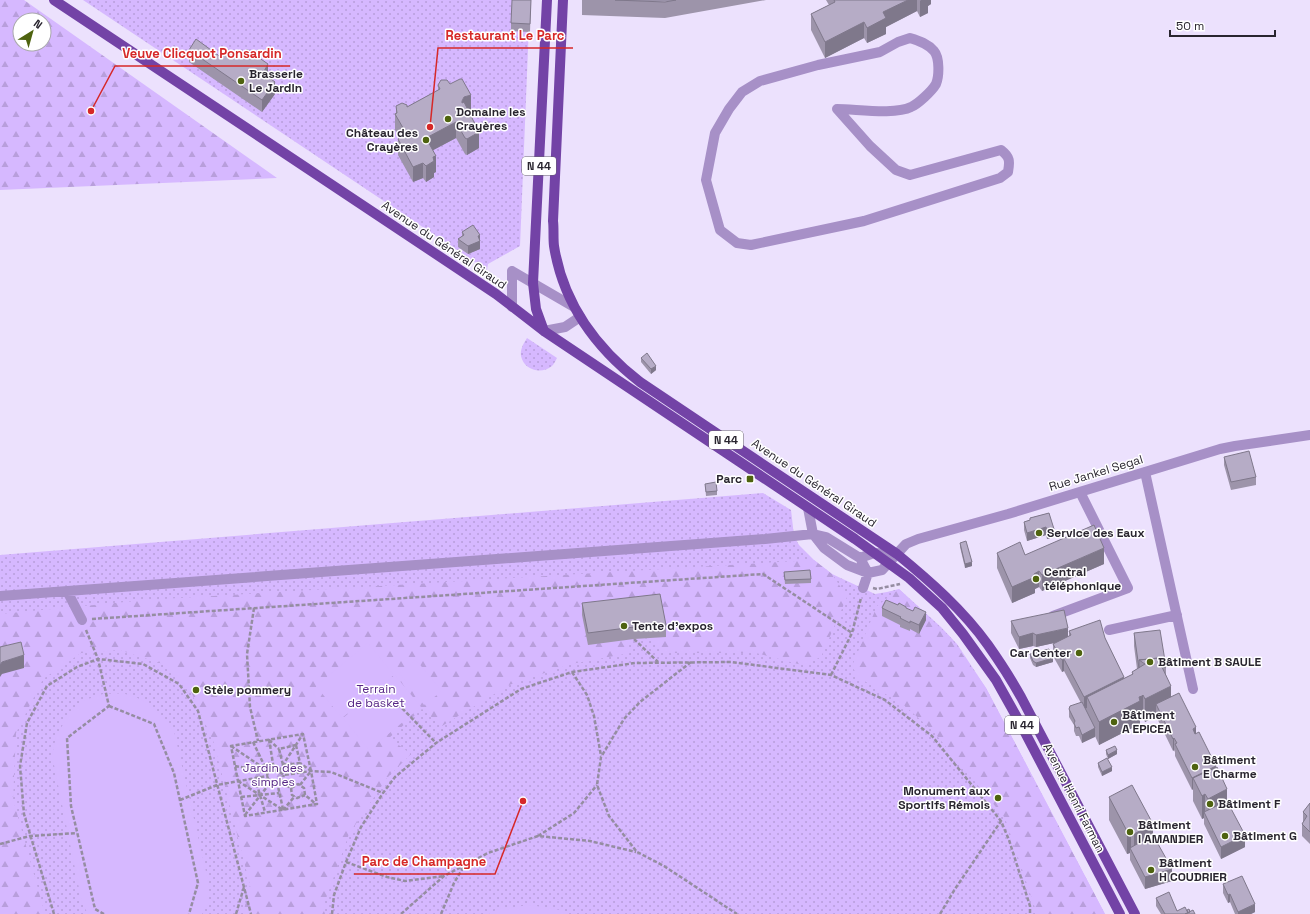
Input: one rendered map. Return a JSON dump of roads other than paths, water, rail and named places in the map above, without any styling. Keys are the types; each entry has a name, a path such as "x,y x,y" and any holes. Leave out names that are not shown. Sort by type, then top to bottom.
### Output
{"main road":[{"name":"Avenue du Général Giraud","path":"54,0 65,3 512,307 544,331 857,541"},
{"name":"N 44","path":"544,331 536,309 533,283 547,0"},
{"name":"N 44","path":"563,0 553,227 554,245 558,262 565,286 574,307"},
{"name":"Avenue du Général Giraud","path":"574,307 586,327 605,352 623,369 640,382 897,554 916,570"},
{"name":"Avenue Henri Farman","path":"857,541 874,553 885,566 909,578 942,608 963,634 996,680 1019,720 1120,914"},
{"name":"Avenue Henri Farman","path":"916,570 949,600 973,625 1003,666 1025,704 1135,914"}],"street":[{"path":"910,38 923,42 935,52 939,61 936,84 922,99 911,107 898,111 837,109 870,146 896,170 910,175 1001,150 1007,154 1010,162 1008,172 1000,178 864,221 751,245 737,243 720,230 706,180 716,133 729,109 742,92 760,81 818,65 880,52 898,42 910,38"},
{"path":"512,307 512,270 574,307"},
{"path":"544,331 565,327 580,317"},
{"name":"Rue Jankel Segal","path":"885,566 906,544 918,539 1235,446 1310,435"},
{"path":"1145,472 1193,689"},
{"path":"1047,618 1128,588 1080,492"},
{"name":"Avenue du Général Giraud","path":"808,508 813,534 824,548 848,565 868,573"},
{"path":"0,596 742,541 813,534 826,537 860,558 868,573 864,586"},
{"path":"860,558 874,553 897,554"},
{"path":"868,573 885,566"},
{"path":"67,591 82,620"},
{"path":"1109,630 1177,615"}],"place":[{"name":"Brasserie Le Jardin","path":"241,81"},
{"name":"Veuve Clicquot Ponsardin","path":"91,111"},
{"name":"Domaine les Crayères","path":"448,119"},
{"name":"Restaurant Le Parc","path":"430,127"},
{"name":"Château des Crayères","path":"426,140"},
{"name":"Parc","path":"750,479"},
{"name":"Service des Eaux","path":"1039,533"},
{"name":"Central téléphonique","path":"1036,579"},
{"name":"Tente d'expos","path":"624,626"},
{"name":"Car Center","path":"1079,653"},
{"name":"Bâtiment B SAULE","path":"1150,662"},
{"name":"Stèle pommery","path":"196,690"},
{"name":"Bâtiment A EPICEA","path":"1114,722"},
{"name":"Bâtiment E Charme","path":"1195,767"},
{"name":"Monument aux Sportifs Rémois","path":"998,798"},
{"name":"Parc de Champagne","path":"523,801"},
{"name":"Bâtiment F","path":"1210,804"},
{"name":"Bâtiment I AMANDIER","path":"1130,832"},
{"name":"Bâtiment G","path":"1225,836"},
{"name":"Bâtiment H COUDRIER","path":"1151,870"}],"park label":[{"name":"Terrain de basket","path":"376,696"},
{"name":"Jardin des simples","path":"273,775"}]}
